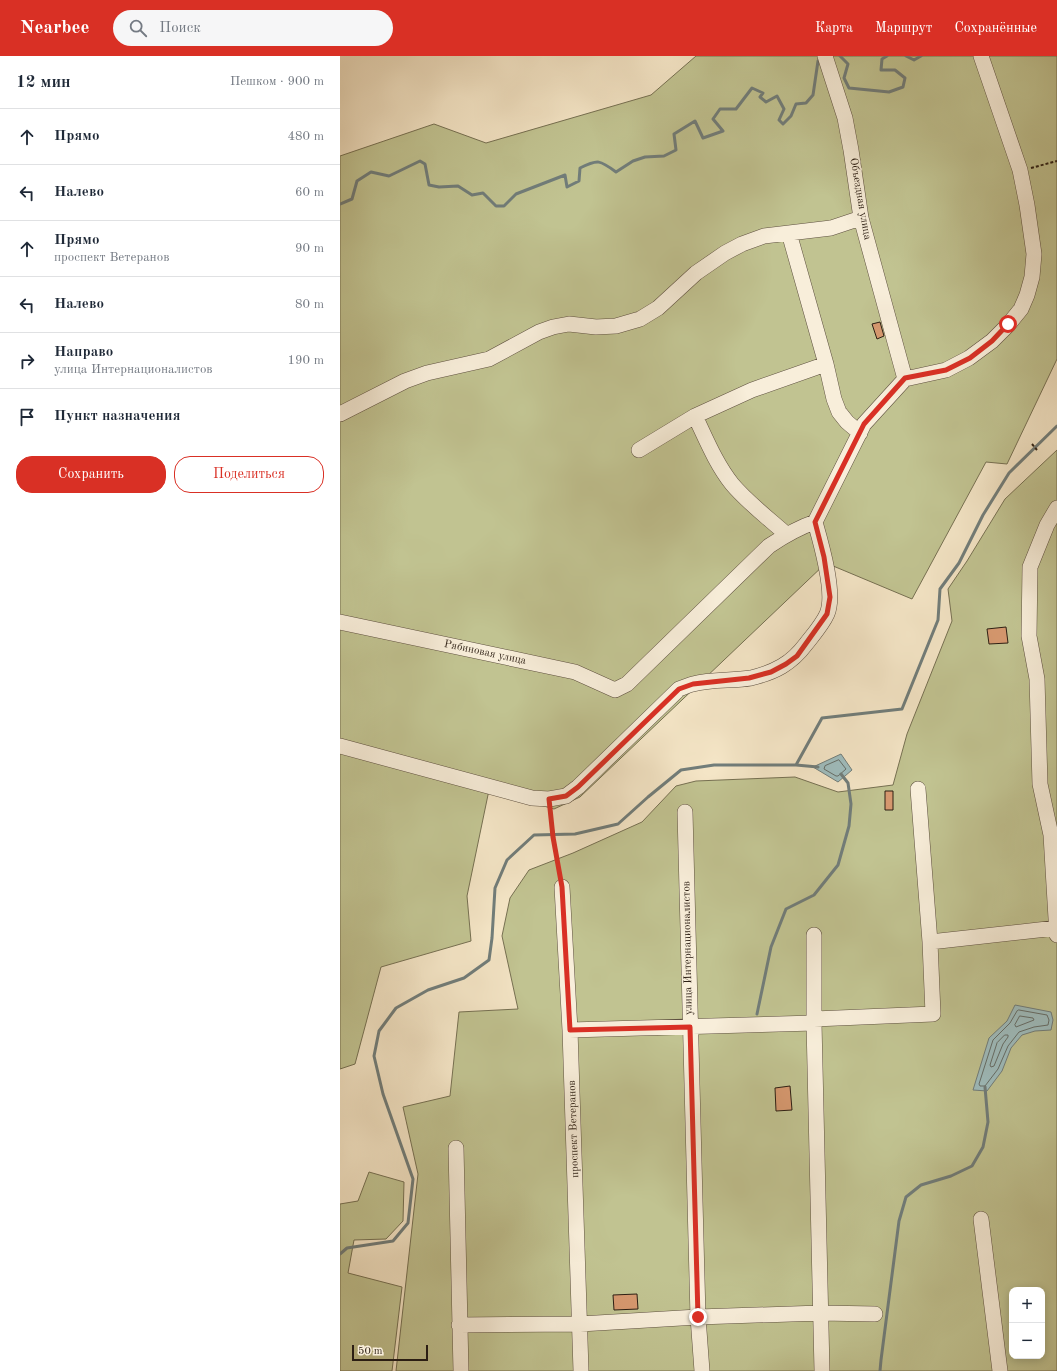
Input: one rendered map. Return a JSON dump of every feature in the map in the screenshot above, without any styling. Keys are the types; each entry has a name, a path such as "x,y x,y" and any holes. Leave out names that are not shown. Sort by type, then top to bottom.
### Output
{"street":[{"path":"340,746 532,798 549,799 566,796 578,787 679,689 693,684 749,678 771,672 797,656 827,614 830,597 824,557 815,522 864,424 905,378 946,370 970,358 992,341 1021,309 1027,295 1032,277 1034,254 1027,205 1020,170 981,56"},
{"name":"Объездная улица","path":"827,60 845,118 861,218 905,378"},
{"path":"340,414 405,381 427,372 489,359 539,332 553,327 568,324 596,327 616,326 640,319 658,308 696,273 725,253 742,244 764,236 832,228 861,218"},
{"path":"789,233 826,364 834,399 839,412 847,422 860,433"},
{"path":"639,450 695,416 752,390 826,364"},
{"path":"695,416 724,472 732,484 741,494 786,534 815,522"},
{"path":"930,942 1057,932 1051,835 1040,784 1037,679 1029,636 1030,567 1047,525 1057,508"},
{"name":"Рябиновая улица","path":"340,622 575,672 615,690 627,684 768,546 786,534"},
{"path":"570,1030 690,1027 933,1014 930,942 918,789"},
{"name":"улица Интернационалистов","path":"685,812 698,1317 702,1371"},
{"name":"проспект Ветеранов","path":"562,887 570,1030 581,1371"},
{"path":"814,935 814,1021 822,1371"},
{"path":"456,1148 461,1371"},
{"path":"981,1219 1000,1371"},
{"path":"459,1325 580,1324 698,1317 875,1314"}],"path":[{"path":"1020,170 1057,161"},
{"path":"1032,444 1037,450"},
{"path":"549,799 553,837 562,887"}],"green space":[{"path":"696,56 1057,56 1057,359 1007,464 986,462 912,599 826,563 580,797 554,809 489,790 467,896 471,941 381,967 355,1064 340,1069 340,156 434,124 486,143 651,95"},
{"path":"1057,450 1057,1371 396,1371 418,1174 403,1107 450,1096 459,1012 518,1009 502,936 510,898 529,870 573,853 642,822 676,786 696,781 795,777 838,792 893,785 907,734 952,621 948,589 1005,499"},
{"path":"369,1172 404,1182 403,1221 386,1239 354,1240 348,1273 402,1287 392,1371 340,1371 340,1204 358,1201"}],"water":[{"path":"841,754 852,770 838,782 813,767"},
{"path":"1015,1005 1051,1012 1053,1020 1051,1030 1035,1031 1022,1035 1011,1048 1002,1071 987,1091 973,1090 989,1038 1007,1021"}],"building":[{"path":"880,322 884,336 877,339 872,324"},
{"path":"1006,627 1008,643 989,644 987,629"},
{"path":"885,791 893,791 893,810 885,810"},
{"path":"790,1086 792,1110 776,1111 775,1088"},
{"path":"637,1294 638,1309 614,1310 613,1295"}],"waterway":[{"path":"840,56 848,64 844,78 849,88 889,92 903,87 905,78 895,70 881,70 882,59 887,56"},
{"path":"906,56 914,60 921,56"},
{"path":"340,204 352,199 357,181 371,172 389,176 420,161 425,164 429,185 439,187 458,186 472,195 483,193 496,206 504,206 516,194 565,175 567,187 579,181 580,168 591,163 602,163 616,172 633,161 645,157 664,156 676,150 674,134 695,121 703,138 723,131 713,119 720,109 736,109 752,88 763,93 760,97 766,102 777,96 784,109 779,120 783,124 791,116 796,104 806,103 813,95 818,61 821,59"},
{"path":"340,1254 347,1248 393,1241 408,1223 413,1179 383,1094 374,1056 379,1031 396,1008 428,990 464,978 489,960 495,888 507,860 534,835 575,834 618,824 681,770 714,765 796,765 822,718 902,709 938,620 940,589 959,563 983,515 1009,473 1057,426"},
{"path":"796,765 818,767"},
{"path":"757,1014 771,947 786,909 814,895 838,865 849,826 851,804 848,783 841,774"},
{"path":"880,1371 899,1221 906,1197 921,1185 951,1176 972,1166 983,1147 988,1122 985,1087"}],"route":[{"path":"698,1317 690,1027 570,1030 562,887 553,837 549,799 566,796 578,787 679,689 693,684 749,678 771,672 797,656 827,614 830,597 824,557 815,522 864,424 905,378 946,370 970,358 992,341 1008,324"}]}
